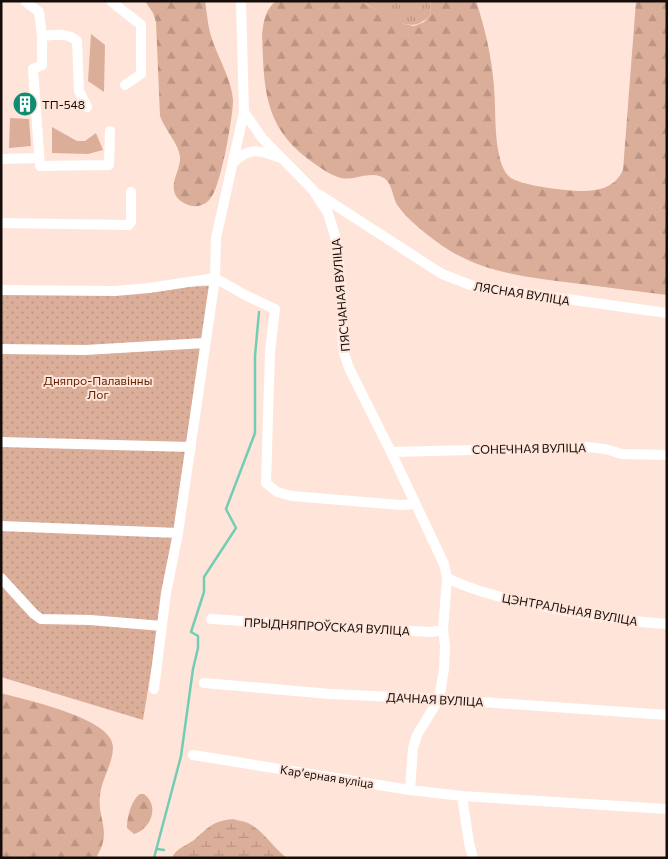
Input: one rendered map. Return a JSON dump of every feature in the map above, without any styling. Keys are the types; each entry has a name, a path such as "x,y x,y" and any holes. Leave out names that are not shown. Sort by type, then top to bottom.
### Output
{"street":[{"path":"25,1 39,12 42,36 42,65 33,69 40,166 109,165 110,131"},
{"path":"111,1 141,25 141,74 125,85"},
{"path":"154,689 166,594 178,533 215,278 216,238 244,112 241,1"},
{"path":"42,36 68,35 73,36 77,41 79,91 87,107"},
{"name":"ПЯСЧАНАЯ ВУЛІЦА","path":"244,112 262,138 313,190 328,213 335,236 342,293 344,353 349,368 444,564 447,578"},
{"path":"234,162 249,151 264,152 280,158"},
{"path":"1,159 39,158"},
{"name":"ЛЯСНАЯ ВУЛІЦА","path":"313,190 442,274 473,286 667,313"},
{"path":"1,222 129,224 131,222 131,192"},
{"path":"1,290 114,291 215,278 244,295 275,309 270,352 266,483 277,492 292,496 401,505 415,504"},
{"path":"1,349 85,350 205,344"},
{"path":"1,442 191,447"},
{"name":"СОНЕЧНАЯ ВУЛІЦА","path":"391,452 588,447 622,454 667,455"},
{"path":"1,526 178,533"},
{"path":"1,578 34,614 41,619 90,620 162,626"},
{"path":"410,790 413,748 417,735 439,699 444,669 445,646 443,630 447,578"},
{"name":"ЦЭНТРАЛЬНАЯ ВУЛІЦА","path":"447,578 463,586 529,604 611,619 667,624"},
{"name":"ПРЫДНЯПРОЎСКАЯ ВУЛІЦА","path":"211,619 431,632 443,630"},
{"name":"ДАЧНАЯ ВУЛІЦА","path":"204,683 330,694 439,699 667,715"},
{"name":"Карʼерная вуліца","path":"193,755 410,790 462,796 667,809"},
{"path":"462,796 473,858"}],"green space":[{"path":"145,1 205,1 211,34 230,85 233,100 223,165 212,196 206,203 201,205 185,204 175,194 174,185 180,157 177,147 160,116 156,22 153,13"},
{"path":"276,1 360,1 404,24 414,26 424,22 431,14 430,1 476,1 490,54 497,141 504,170 511,178 535,186 582,191 606,187 620,176 623,170 636,1 667,1 667,295 537,278 485,267 452,252 416,226 396,203 386,179 377,175 346,179 337,177 308,159 293,146 282,132 274,118 269,103 264,71 262,34 267,12"},
{"path":"360,1 430,1 431,14 423,22 414,25 405,24"},
{"path":"91,34 105,45 104,92 88,81"},
{"path":"10,118 29,119 31,146 9,148"},
{"path":"52,127 77,141 85,141 96,133 103,150 88,154 52,153"},
{"name":"Дняпро-Палавінны Лог","path":"210,286 170,555 143,720 1,677 1,293"},
{"path":"1,693 84,719 99,727 109,737 113,753 100,795 104,832 101,848 96,858 1,858"},
{"path":"140,794 144,794 149,799 152,811 149,822 134,834 127,828 128,819 132,805"},
{"path":"233,819 254,826 287,858 172,858 179,849 211,826 220,821"}],"waterway":[{"path":"154,858 181,756 193,669 198,648 198,636 191,632 204,592 204,577 236,528 226,509 255,433 255,356 259,312"},
{"path":"157,849 164,850"}],"place":[{"name":"ТП-548","path":"25,104"}]}
